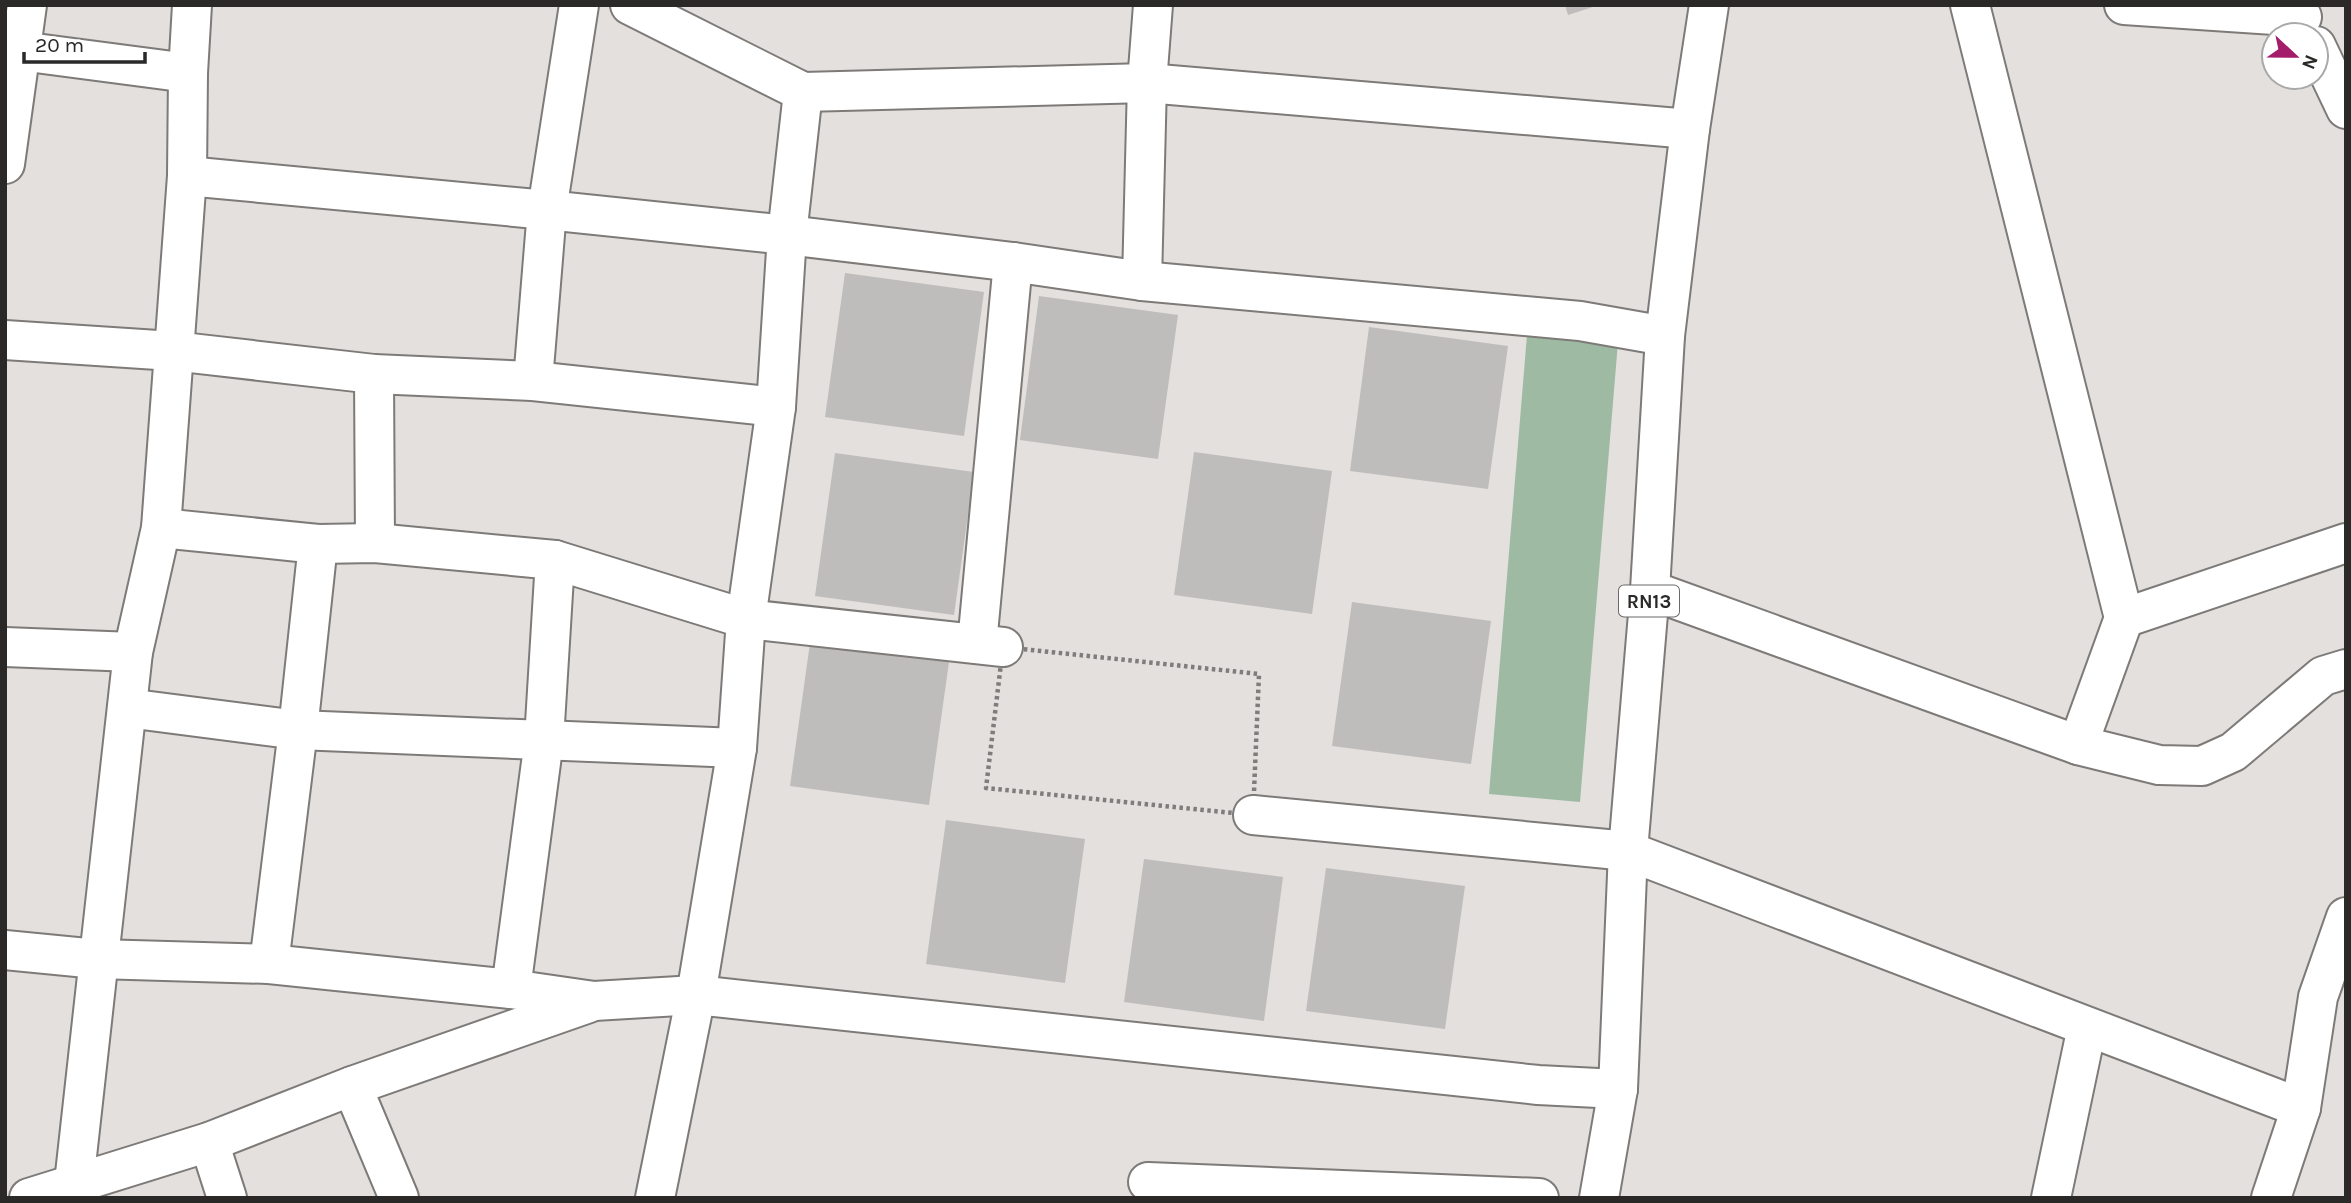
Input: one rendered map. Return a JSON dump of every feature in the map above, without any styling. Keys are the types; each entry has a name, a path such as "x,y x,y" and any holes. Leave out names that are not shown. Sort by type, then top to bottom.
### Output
{"street":[{"path":"5,164 13,50 27,5"},
{"path":"74,1182 133,652 161,528 187,176 192,5"},
{"path":"533,381 547,210 579,5"},
{"path":"630,5 803,92 1147,83 1690,129"},
{"path":"1142,281 1147,83 1153,5"},
{"name":"RN13","path":"1599,1198 1618,1089 1628,851 1650,590 1665,336 1690,129 1709,5"},
{"path":"1970,5 2124,618 2078,745"},
{"path":"2124,5 2263,21"},
{"path":"13,50 188,73"},
{"path":"2330,75 2346,109"},
{"path":"654,1198 696,995 737,748 746,619 776,407 787,235 803,92"},
{"path":"187,176 787,235 1013,262 1142,281 1580,321 1665,336"},
{"path":"161,528 318,544 375,543 555,560 746,619 990,645 1013,262"},
{"path":"5,340 173,351 374,374 533,381 776,407"},
{"path":"374,374 375,543"},
{"path":"2124,618 2346,543"},
{"path":"269,964 299,730 318,544"},
{"path":"512,989 544,740 555,560"},
{"path":"1650,590 2078,745 2159,765 2202,765 2233,752 2323,676 2346,669"},
{"path":"5,647 133,652"},
{"path":"127,708 299,730 737,748"},
{"path":"1253,815 1628,851 2301,1108"},
{"path":"2271,1198 2301,1108 2332,998 2346,917"},
{"path":"5,950 97,959 269,964 512,989 594,1001 696,995 1524,1083 1618,1089"},
{"path":"31,1197 209,1142 352,1086 594,1001"},
{"path":"2051,1198 2087,1027"},
{"path":"352,1086 399,1198"},
{"path":"209,1142 227,1198"},
{"path":"1147,1182 1336,1193 1539,1198"}],"path":[{"path":"990,645 1259,674 1253,815 986,789 990,645"}],"green space":[{"path":"1527,335 1618,342 1580,802 1489,794"}],"building":[{"path":"1565,5 1596,5 1596,6 1568,15"},
{"path":"845,273 984,292 964,436 825,417"},
{"path":"1039,296 1178,315 1158,459 1020,440"},
{"path":"1369,327 1508,346 1488,489 1350,471"},
{"path":"1194,452 1332,471 1312,614 1174,595"},
{"path":"835,453 974,472 954,615 815,596"},
{"path":"1352,602 1491,621 1471,764 1332,746"},
{"path":"810,643 949,662 929,805 790,786"},
{"path":"946,820 1085,839 1065,983 926,964"},
{"path":"1144,859 1283,877 1264,1021 1124,1002"},
{"path":"1326,868 1465,886 1445,1029 1306,1011"}]}
